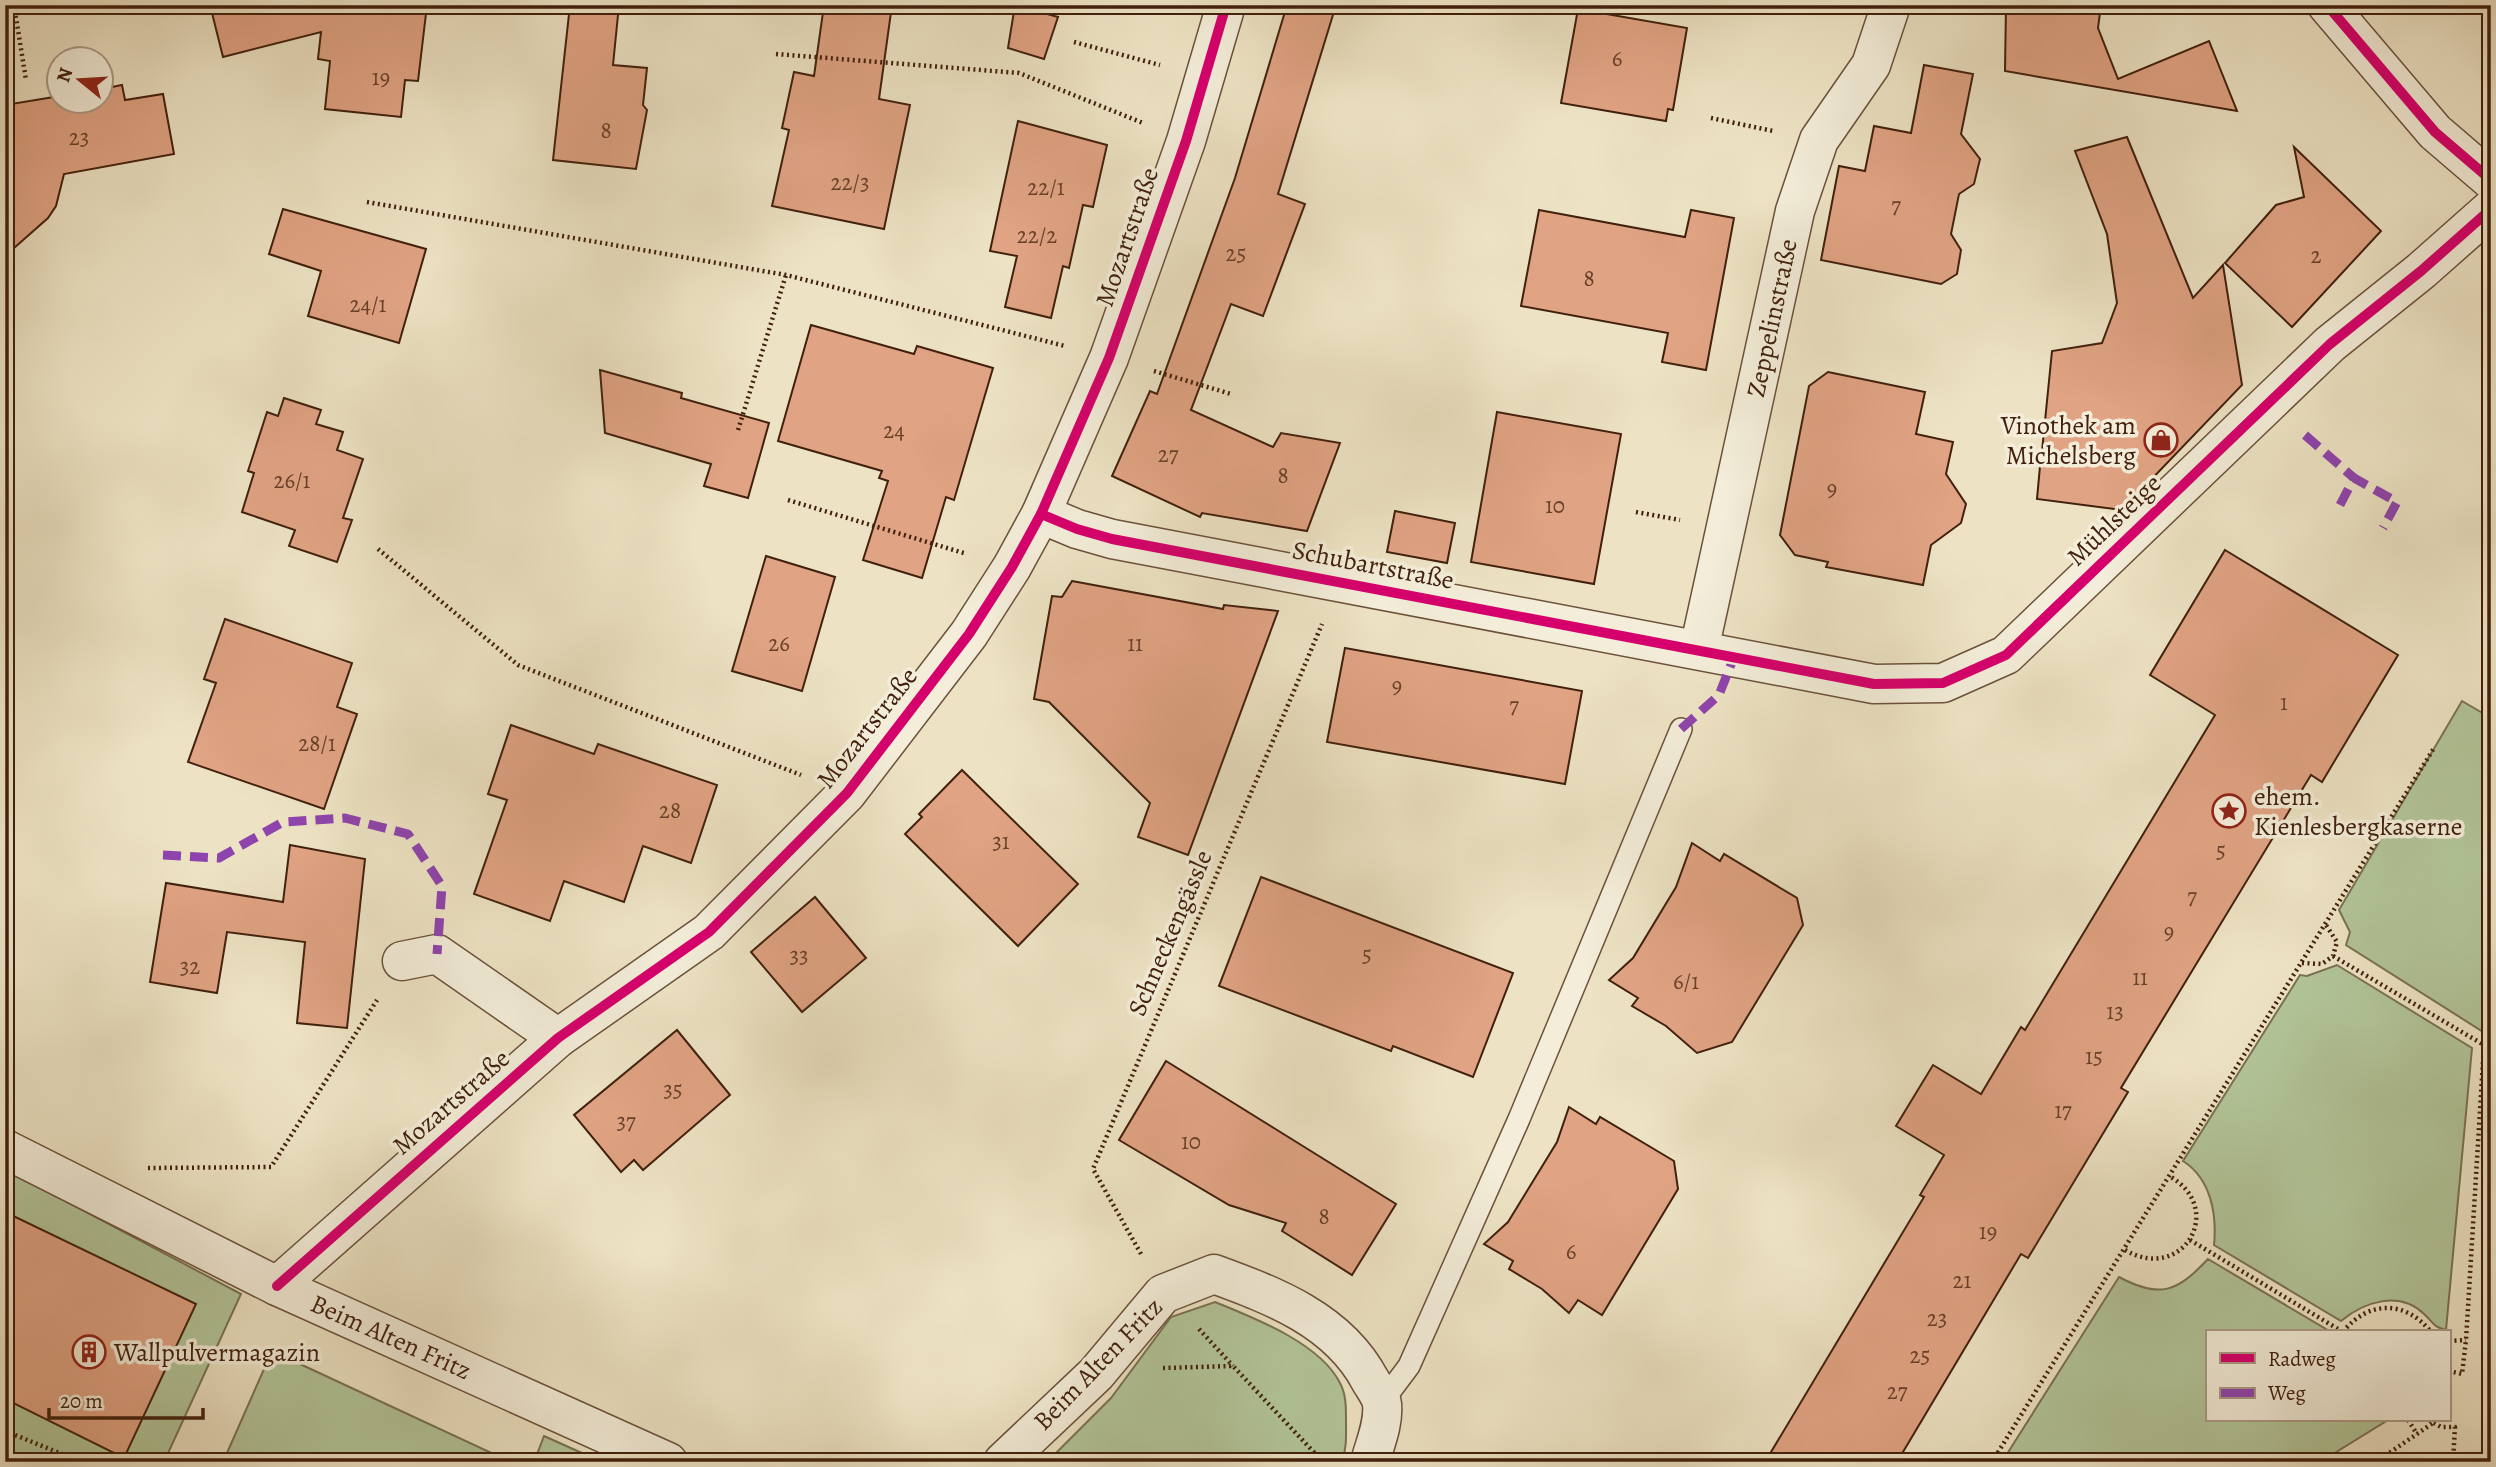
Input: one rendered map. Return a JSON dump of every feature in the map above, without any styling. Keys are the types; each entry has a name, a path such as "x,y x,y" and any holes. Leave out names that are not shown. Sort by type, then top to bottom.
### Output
{"street":[{"name":"Mozartstraße","path":"277,1286 558,1038 709,932 847,793 968,634 1012,567 1041,514 1109,358 1186,141 1226,5"},
{"name":"Zeppelinstraße","path":"1699,650 1795,211 1819,140 1871,65 1891,5"},
{"path":"2327,5 2435,132 2491,180"},
{"name":"Mühlsteige","path":"1699,650 1874,684 1943,683 2006,654 2330,344 2421,271 2491,209"},
{"name":"Schubartstraße","path":"1041,514 1077,529 1112,539 1699,650"},
{"path":"402,961 437,954 558,1038"},
{"name":"Beim Alten Fritz","path":"5,1149 277,1286 668,1462"},
{"name":"Beim Alten Fritz","path":"1003,1462 1096,1374 1163,1294 1214,1274 1276,1297 1333,1332 1362,1364 1382,1402"},
{"path":"1370,1462 1381,1423 1382,1402"}],"lane":[{"path":"1382,1402 1409,1366 1513,1132 1681,729"}],"path":[{"path":"14,5 26,80"},
{"path":"1074,42 1204,78"},
{"path":"776,54 1019,73 1186,141"},
{"path":"1712,118 1819,140"},
{"path":"367,202 786,275 1109,358 1231,394"},
{"path":"738,430 786,275"},
{"path":"789,500 1012,567"},
{"path":"378,549 518,665 847,793"},
{"path":"1992,1462 2434,748"},
{"path":"2302,963 2322,964 2333,956 2335,936 2326,925"},
{"path":"2333,956 2484,1045 2466,1340 2462,1374 2450,1371"},
{"path":"137,1168 271,1167 402,961"},
{"path":"2125,1250 2146,1259 2158,1259 2182,1250 2190,1240 2197,1216 2195,1203 2180,1182 2169,1176"},
{"path":"2190,1240 2340,1330"},
{"path":"2345,1330 2355,1318 2371,1309 2388,1306 2405,1309 2420,1318 2429,1330"},
{"path":"2450,1340 2466,1340"},
{"path":"1096,1374 1128,1369 1233,1366 1321,1457"},
{"path":"2409,1422 2417,1434"},
{"path":"2376,1462 2430,1422"},
{"path":"2433,1422 2441,1427 2455,1427 2453,1462"},
{"path":"5,1431 82,1462"}],"green space":[{"path":"2462,701 2491,718 2491,1016 2488,1035 2346,945 2350,932 2339,910"},
{"path":"2337,965 2472,1048 2446,1330 2436,1326 2414,1307 2393,1301 2371,1304 2341,1321 2214,1245 2213,1210 2206,1187 2200,1177 2183,1161 2300,975 2307,976"},
{"name":"Wallpulvermagazin","path":"5,1169 241,1294 164,1462 5,1462"},
{"path":"2208,1259 2328,1330 2206,1330 2206,1422 2385,1422 2320,1462 2011,1462 2007,1454 2119,1277 2157,1290 2177,1285"},
{"path":"1215,1302 1285,1334 1318,1356 1330,1369 1342,1387 1345,1401 1346,1441 1342,1462 1047,1462 1111,1398 1171,1317"},
{"path":"272,1351 511,1462 223,1462"},
{"path":"544,1436 602,1462 534,1462"}],"building":[{"path":"241,5 427,5 418,81 405,80 401,117 325,109 330,61 318,59 321,32 223,57 212,13"},
{"path":"570,5 619,5 613,65 647,68 643,105 647,110 636,169 553,160"},
{"path":"824,5 892,5 879,99 910,105 884,229 772,206 789,130 782,128 794,72 814,76"},
{"path":"1015,5 1058,17 1044,59 1008,48"},
{"path":"1287,5 1336,5 1278,194 1305,204 1263,316 1231,304 1191,410 1273,447 1281,433 1340,443 1307,531 1202,513 1200,517 1112,476 1150,391 1157,394 1235,178"},
{"path":"2006,5 2101,5 2098,28 2118,79 2209,41 2237,111 2005,71"},
{"path":"1578,9 1687,28 1673,110 1668,109 1666,121 1561,103"},
{"path":"1924,65 1973,74 1961,134 1980,159 1974,184 1959,194 1951,234 1961,250 1957,274 1941,284 1821,260 1839,166 1865,171 1874,126 1911,133"},
{"path":"122,85 125,100 163,94 174,154 64,174 56,206 48,218 5,256 5,105 46,98 46,116 116,116 116,86"},
{"path":"1018,121 1107,145 1093,207 1083,205 1069,268 1063,266 1051,318 1005,307 1017,256 990,251"},
{"path":"2127,137 2193,298 2223,265 2242,385 2122,510 2037,499 2040,466 2034,458 2042,451 2052,351 2102,343 2117,303 2107,234 2075,151"},
{"path":"2294,147 2381,231 2292,327 2225,263 2276,205 2304,197"},
{"path":"283,209 426,249 399,343 308,316 321,271 269,254"},
{"path":"1539,210 1685,237 1691,210 1734,218 1706,370 1662,362 1668,333 1521,306"},
{"path":"811,325 914,354 917,346 993,368 954,500 946,497 922,578 863,560 888,481 879,478 882,471 778,441"},
{"path":"600,370 682,393 681,398 769,423 748,498 704,486 711,464 605,433"},
{"path":"1828,372 1925,392 1916,434 1953,442 1946,474 1966,504 1961,523 1931,545 1923,585 1826,567 1828,562 1795,555 1780,535 1809,386"},
{"path":"284,398 321,410 316,424 343,432 337,450 363,459 343,518 352,520 337,562 289,546 295,530 242,512 254,473 248,471 267,412 278,416"},
{"path":"1497,412 1621,434 1594,584 1471,562"},
{"path":"1395,511 1455,523 1447,563 1387,552"},
{"path":"2225,550 2398,655 2322,782 2311,775 2121,1088 2128,1092 2028,1258 2021,1254 1897,1462 1765,1462 1924,1197 1920,1195 1944,1155 1896,1126 1933,1065 1981,1094 2021,1027 2025,1030 2215,715 2150,675"},
{"path":"766,556 835,577 802,691 732,671"},
{"path":"1072,581 1223,609 1224,605 1278,611 1188,855 1138,837 1150,803 1049,702 1034,699 1052,596 1062,597"},
{"path":"225,619 352,663 337,707 357,714 324,809 188,762 216,683 204,679"},
{"path":"1345,648 1582,691 1565,784 1327,742"},
{"path":"511,725 594,754 598,744 717,785 691,863 643,846 624,902 564,881 550,921 474,894 507,800 488,794"},
{"path":"962,770 1078,884 1018,946 905,834 922,817 919,814"},
{"path":"1692,843 1720,861 1724,854 1797,898 1803,925 1732,1042 1697,1053 1666,1026 1632,1006 1638,998 1609,980 1633,958 1676,887"},
{"path":"290,845 365,859 347,1028 297,1023 305,942 227,932 217,993 150,982 166,883 283,902"},
{"path":"1261,877 1513,973 1473,1077 1393,1046 1391,1051 1219,986"},
{"path":"815,897 866,958 802,1012 751,952"},
{"path":"677,1030 730,1095 643,1170 634,1160 621,1172 574,1115"},
{"path":"1166,1061 1396,1204 1352,1275 1282,1231 1286,1223 1229,1205 1119,1140"},
{"path":"1569,1107 1596,1124 1600,1117 1674,1161 1678,1189 1602,1315 1578,1300 1569,1313 1542,1289 1509,1269 1513,1261 1484,1244 1508,1222 1557,1142"},
{"name":"Wallpulvermagazin","path":"5,1212 196,1304 124,1458 5,1399"}],"marked path":[{"path":"2305,435 2354,478"},
{"path":"2340,505 2354,478 2397,502 2383,528"},
{"path":"1681,729 1719,695 1734,657"},
{"path":"163,855 219,858 283,822 345,818 408,834 442,886 437,954"}],"cycle path":[{"path":"277,1286 558,1038 709,932 847,793 969,634 1012,567 1041,514 1109,358 1186,141 1226,5"},
{"path":"2327,5 2435,132 2491,180"},
{"path":"1041,514 1077,529 1112,539 1874,684 1943,683 2006,655 2330,344 2421,271 2491,209"}],"place":[{"name":"Vinothek am Michelsberg","path":"2161,440"},
{"name":"ehem. Kienlesbergkaserne","path":"2229,811"},
{"name":"Wallpulvermagazin","path":"89,1352"}]}
